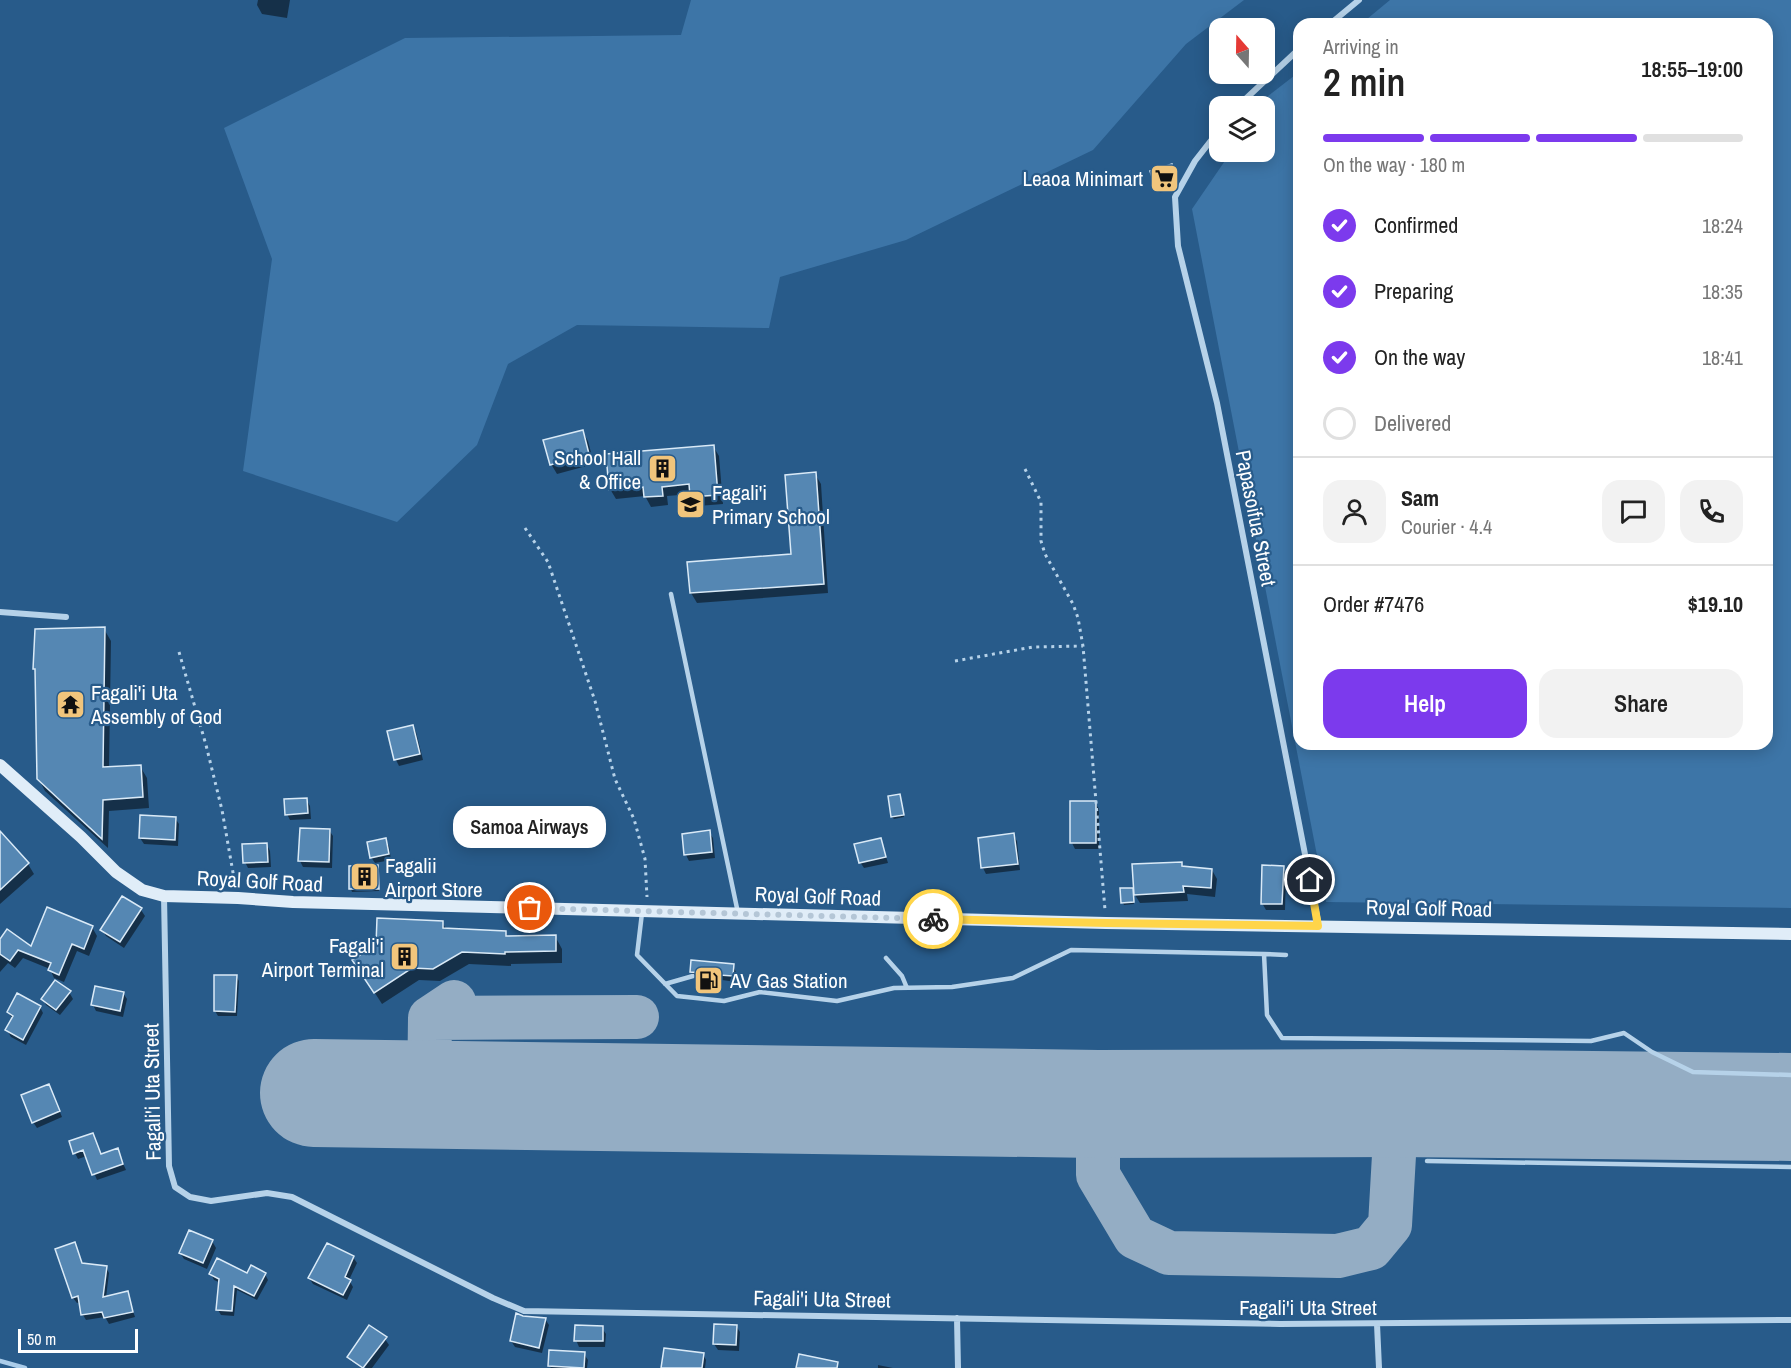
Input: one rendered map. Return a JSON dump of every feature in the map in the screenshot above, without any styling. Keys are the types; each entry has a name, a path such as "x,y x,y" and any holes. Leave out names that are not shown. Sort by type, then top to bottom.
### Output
{"main road":[{"name":"Royal Golf Road","path":"0,765 81,837 116,872 142,890 164,896 293,902 1107,923 1791,934"}],"street":[{"path":"1337,18 1359,0"},
{"path":"1249,96 1293,55"},
{"name":"Papasoifua Street","path":"1209,143 1195,161 1175,197 1178,246 1217,403 1318,926"},
{"path":"0,612 66,616"},
{"name":"Fagali'i Uta Street","path":"164,896 169,1166 175,1186 189,1197 211,1201 267,1193 292,1197 493,1298 524,1311 1268,1324 1791,1320"},
{"path":"957,1318 958,1368"},
{"path":"1377,1324 1379,1368"}],"lane":[{"path":"671,594 738,913"},
{"path":"645,911 637,955 676,996 724,1001 760,992 837,1001 894,988 952,987 1013,978 1071,950 1286,955"},
{"path":"1264,954 1267,1015 1282,1038 1591,1041 1624,1033 1652,1052 1693,1072 1791,1075"},
{"path":"886,958 902,976 907,988"},
{"path":"665,984 693,976"},
{"path":"1427,1161 1791,1167"}],"path":[{"path":"1025,469 1041,502 1041,541 1078,618 1083,646 1107,923"},
{"path":"525,528 548,562 595,701 615,779 634,819 645,859 645,911"},
{"path":"955,661 1034,648 1083,646"},
{"path":"179,651 214,777 238,898"}],"shaded area":[{"path":"691,0 1244,0 1220,18 1209,18 1209,27 1186,44 1093,150 906,240 780,277 769,328 577,325 508,364 477,445 397,522 243,471 272,259 224,128 405,38 681,35"},
{"path":"1390,0 1791,0 1791,908 1326,902 1297,750 1773,750 1773,18 1368,18"},
{"path":"1293,77 1293,731 1192,209 1224,162 1275,162 1275,96 1268,96"}],"building":[{"name":"Leaoa Minimart","path":"1172,164 1176,178 1173,182 1155,187 1150,171"},
{"path":"583,430 589,454 550,465 543,440"},
{"name":"School Hall & Office","path":"714,445 718,495 690,497 689,484 662,487 663,496 644,497 643,487 609,490 606,454"},
{"path":"816,472 824,584 690,593 687,562 791,554 785,475"},
{"name":"Fagali'i Uta Assembly of God","path":"105,627 103,767 141,765 143,797 103,800 102,839 37,779 35,669 33,669 35,629"},
{"path":"413,725 420,754 394,760 387,731"},
{"path":"900,794 904,815 891,817 888,796"},
{"path":"307,798 308,813 285,815 284,799"},
{"path":"1070,801 1096,801 1096,843 1070,843"},
{"path":"140,815 176,817 175,840 139,838"},
{"path":"300,828 330,829 329,862 298,861"},
{"path":"710,830 712,852 684,855 682,834"},
{"path":"0,831 29,863 0,890"},
{"path":"1014,833 1018,864 981,868 978,838"},
{"path":"386,838 389,854 370,858 367,842"},
{"path":"881,838 886,857 859,863 854,844"},
{"path":"267,843 268,862 243,863 242,844"},
{"path":"1182,862 1182,866 1212,869 1211,888 1183,886 1184,892 1134,895 1132,864"},
{"name":"Fagalii Airport Store","path":"378,865 379,889 349,889 349,866"},
{"path":"1262,865 1284,866 1282,904 1261,904"},
{"path":"1120,888 1133,888 1134,902 1121,903"},
{"path":"122,896 142,908 120,942 100,930"},
{"path":"47,907 93,926 84,949 72,944 59,975 48,970 51,963 18,950 10,961 0,954 0,939 7,929 31,946"},
{"name":"Fagali'i Airport Terminal","path":"377,918 443,921 443,928 506,931 506,936 556,935 556,951 505,952 505,954 462,952 433,969 412,968 374,993 352,960 376,945"},
{"name":"AV Gas Station","path":"691,960 734,964 733,976 719,975 717,988 700,986 701,973 690,972"},
{"path":"214,975 237,975 235,1012 214,1011"},
{"path":"55,980 71,991 56,1010 41,999"},
{"path":"95,986 124,992 120,1011 91,1005"},
{"path":"17,993 41,1006 23,1040 5,1030 13,1016 7,1012"},
{"path":"49,1084 60,1111 32,1123 21,1095"},
{"path":"93,1133 101,1154 118,1148 123,1164 92,1175 83,1150 73,1154 69,1141"},
{"path":"189,1230 213,1240 203,1263 179,1253"},
{"path":"75,1242 82,1263 107,1266 103,1297 128,1291 133,1312 104,1318 102,1312 81,1315 78,1296 72,1298 55,1249"},
{"path":"327,1243 354,1256 345,1277 351,1280 343,1295 308,1278"},
{"path":"217,1258 247,1273 251,1265 266,1273 254,1296 234,1286 232,1311 216,1310 219,1279 209,1274"},
{"path":"516,1313 523,1316 546,1318 539,1348 510,1341"},
{"path":"714,1324 737,1325 736,1345 713,1344"},
{"path":"369,1325 387,1337 363,1368 347,1357"},
{"path":"575,1325 603,1326 603,1341 574,1341"},
{"path":"664,1348 704,1353 702,1368 661,1368"},
{"path":"549,1350 585,1352 584,1368 548,1366"},
{"path":"799,1354 838,1362 837,1368 796,1368"}],"waterway":[{"path":"0,1361 25,1368"}],"taxiway":[{"path":"429,1094 430,1018 454,1002"},
{"path":"430,1018 637,1017"},
{"path":"1098,1104 1098,1175 1135,1237 1169,1253 1338,1256 1371,1248 1390,1225 1397,1103"}],"runway":[{"path":"314,1093 1098,1104 1397,1103 1791,1107"}],"way so far":[{"path":"530,908 933,919"}],"place":[{"name":"Leaoa Minimart","path":"1164,178"},
{"name":"School Hall & Office","path":"662,469"},
{"name":"Fagali'i Primary School","path":"691,504"},
{"name":"Fagali'i Uta Assembly of God","path":"70,704"},
{"name":"Fagalii Airport Store","path":"364,877"},
{"name":"Samoa Airways","path":"530,908"},
{"name":"Fagali'i Airport Terminal","path":"405,957"},
{"name":"AV Gas Station","path":"709,980"}],"route":[{"path":"933,919 1318,926 1310,880"}]}
